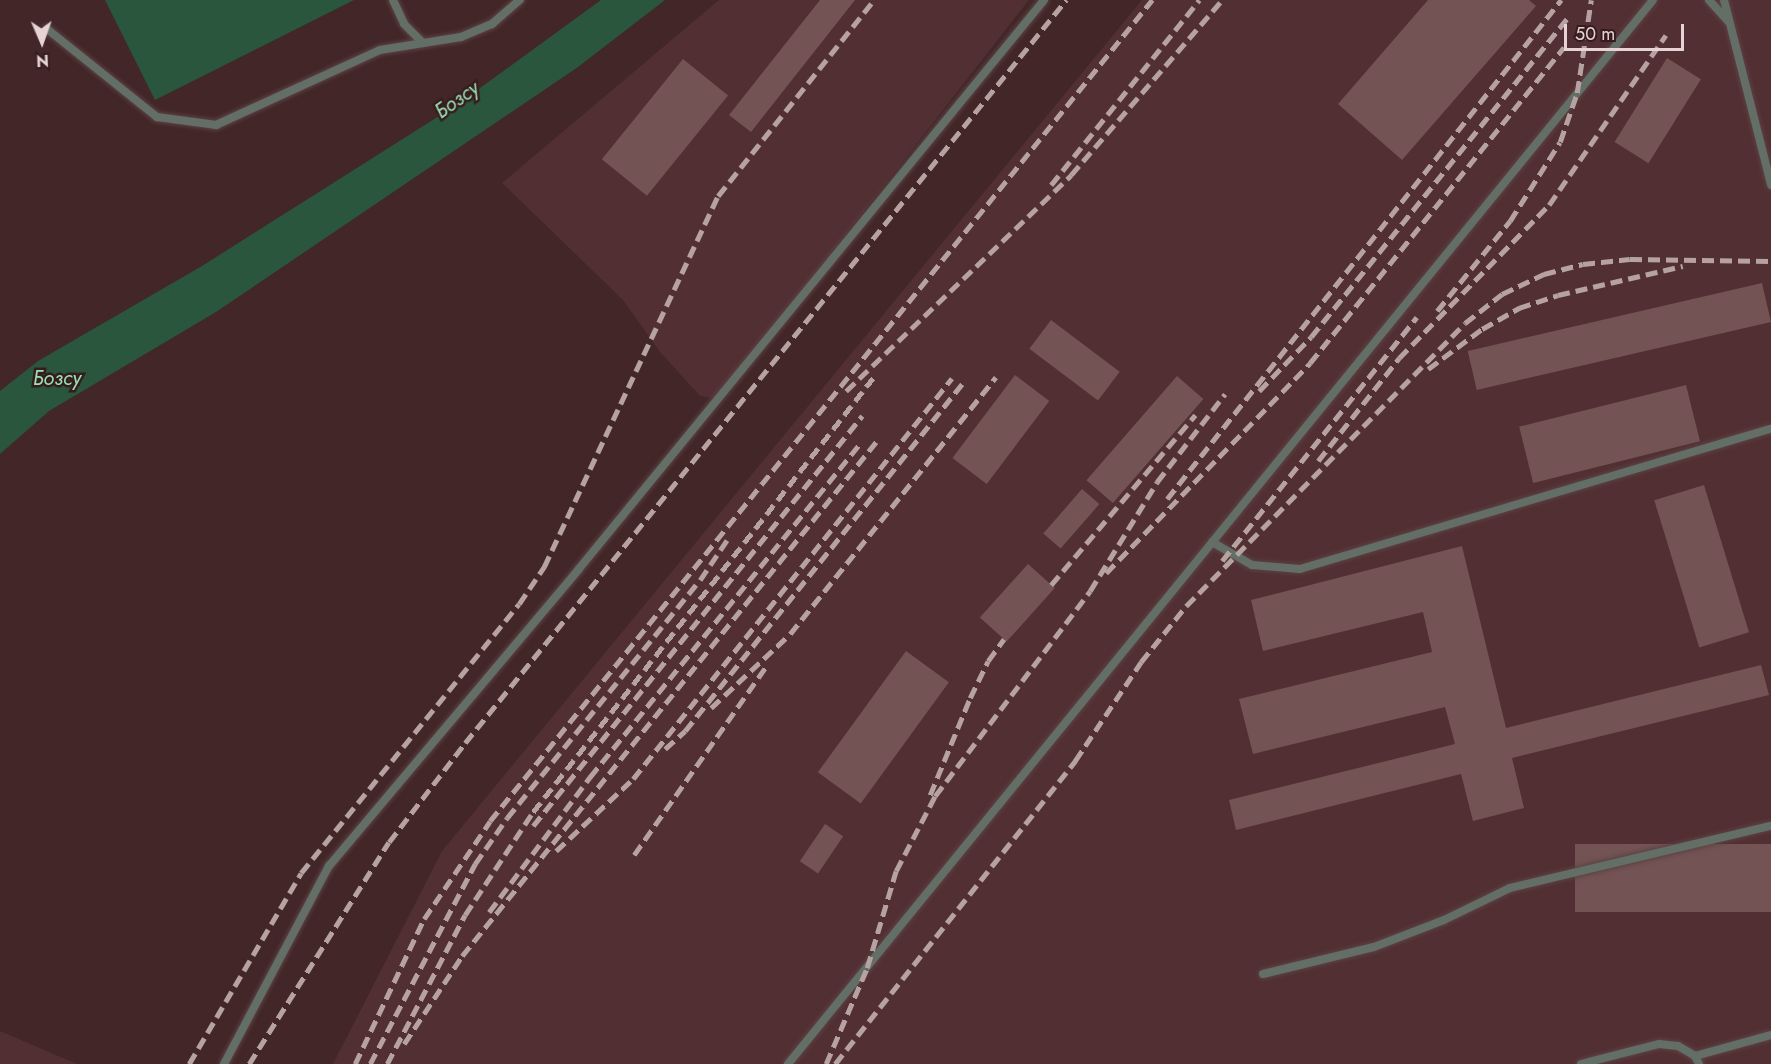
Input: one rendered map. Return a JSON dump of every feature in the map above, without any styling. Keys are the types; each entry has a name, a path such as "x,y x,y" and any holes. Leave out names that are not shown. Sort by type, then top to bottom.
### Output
{"lane":[{"path":"393,0 404,24 423,43"},
{"path":"47,28 158,117 216,125 380,50 461,38 492,24 520,0"},
{"path":"224,1064 329,866 578,570 1044,0"},
{"path":"788,1064 1653,0"},
{"path":"1709,0 1730,23"},
{"path":"1724,0 1771,185"},
{"path":"1212,542 1252,565 1300,569 1771,429"},
{"path":"1263,974 1374,947 1444,920 1510,888 1771,826"},
{"path":"1581,1064 1659,1044 1678,1046 1697,1060 1771,1035"}],"shaded area":[{"path":"719,0 1029,0 717,399 700,396 660,352 623,300 502,183"},
{"path":"1142,0 1771,0 1771,1064 333,1064 442,851"},
{"path":"0,1031 77,1064 0,1064"}],"water":[{"path":"105,0 354,0 155,100"},
{"name":"Бозсу","path":"601,0 665,0 578,67 216,312 49,411 0,454 0,391 38,361 202,266 458,104"}],"building":[{"path":"820,0 855,0 751,132 729,115"},
{"path":"1428,0 1529,0 1536,6 1402,160 1338,104"},
{"path":"1667,58 1701,79 1648,163 1615,142"},
{"path":"683,59 728,96 647,196 602,159"},
{"path":"1762,283 1771,322 1477,390 1468,351"},
{"path":"1051,320 1120,372 1098,401 1029,349"},
{"path":"1015,375 1049,401 987,484 952,458"},
{"path":"1177,376 1203,399 1113,503 1086,480"},
{"path":"1686,385 1700,441 1533,483 1519,427"},
{"path":"1704,485 1749,632 1699,647 1654,500"},
{"path":"1082,489 1099,504 1061,549 1043,534"},
{"path":"1462,546 1506,728 1761,665 1769,695 1512,758 1524,808 1473,821 1461,774 1236,830 1229,800 1455,744 1445,707 1253,754 1239,699 1432,652 1423,612 1263,651 1251,600"},
{"path":"1028,564 1055,588 1007,642 980,618"},
{"path":"906,651 949,682 861,804 818,772"},
{"path":"825,824 843,836 818,874 800,861"},
{"path":"1575,844 1771,844 1771,912 1575,912"}],"railway":[{"path":"189,1064 301,873 519,604 544,567 718,196 874,0"},
{"path":"249,1064 389,842 465,743 1066,0"},
{"path":"355,1064 424,919 490,821 1152,0"},
{"path":"1051,185 1199,0"},
{"path":"846,391 1071,175 1222,0"},
{"path":"1167,499 1561,0"},
{"path":"1437,311 1510,221 1560,142 1577,93 1591,0"},
{"path":"1259,391 1311,337 1567,19"},
{"path":"1318,461 1399,358 1549,205 1666,35"},
{"path":"1106,573 1310,363 1564,47"},
{"path":"835,1064 1075,761 1141,662 1186,606 1465,323 1502,294 1544,274 1583,264 1630,259 1771,261"},
{"path":"1428,369 1482,329 1519,308 1558,295 1683,266"},
{"path":"1222,561 1417,317"},
{"path":"711,708 790,634 996,377"},
{"path":"387,1064 465,915 533,812 873,378"},
{"path":"556,851 633,779 952,378"},
{"path":"665,749 685,731 962,384"},
{"path":"826,1064 867,968 896,871 935,796 1090,591 1157,482 1225,394"},
{"path":"1051,585 1195,415"},
{"path":"533,826 862,416"},
{"path":"404,1044 462,956 876,442"},
{"path":"489,912 590,777 860,444"},
{"path":"370,1064 475,864 507,818 700,580 727,540"},
{"path":"930,795 970,698 988,661 1004,639"},
{"path":"634,855 767,665"}]}
